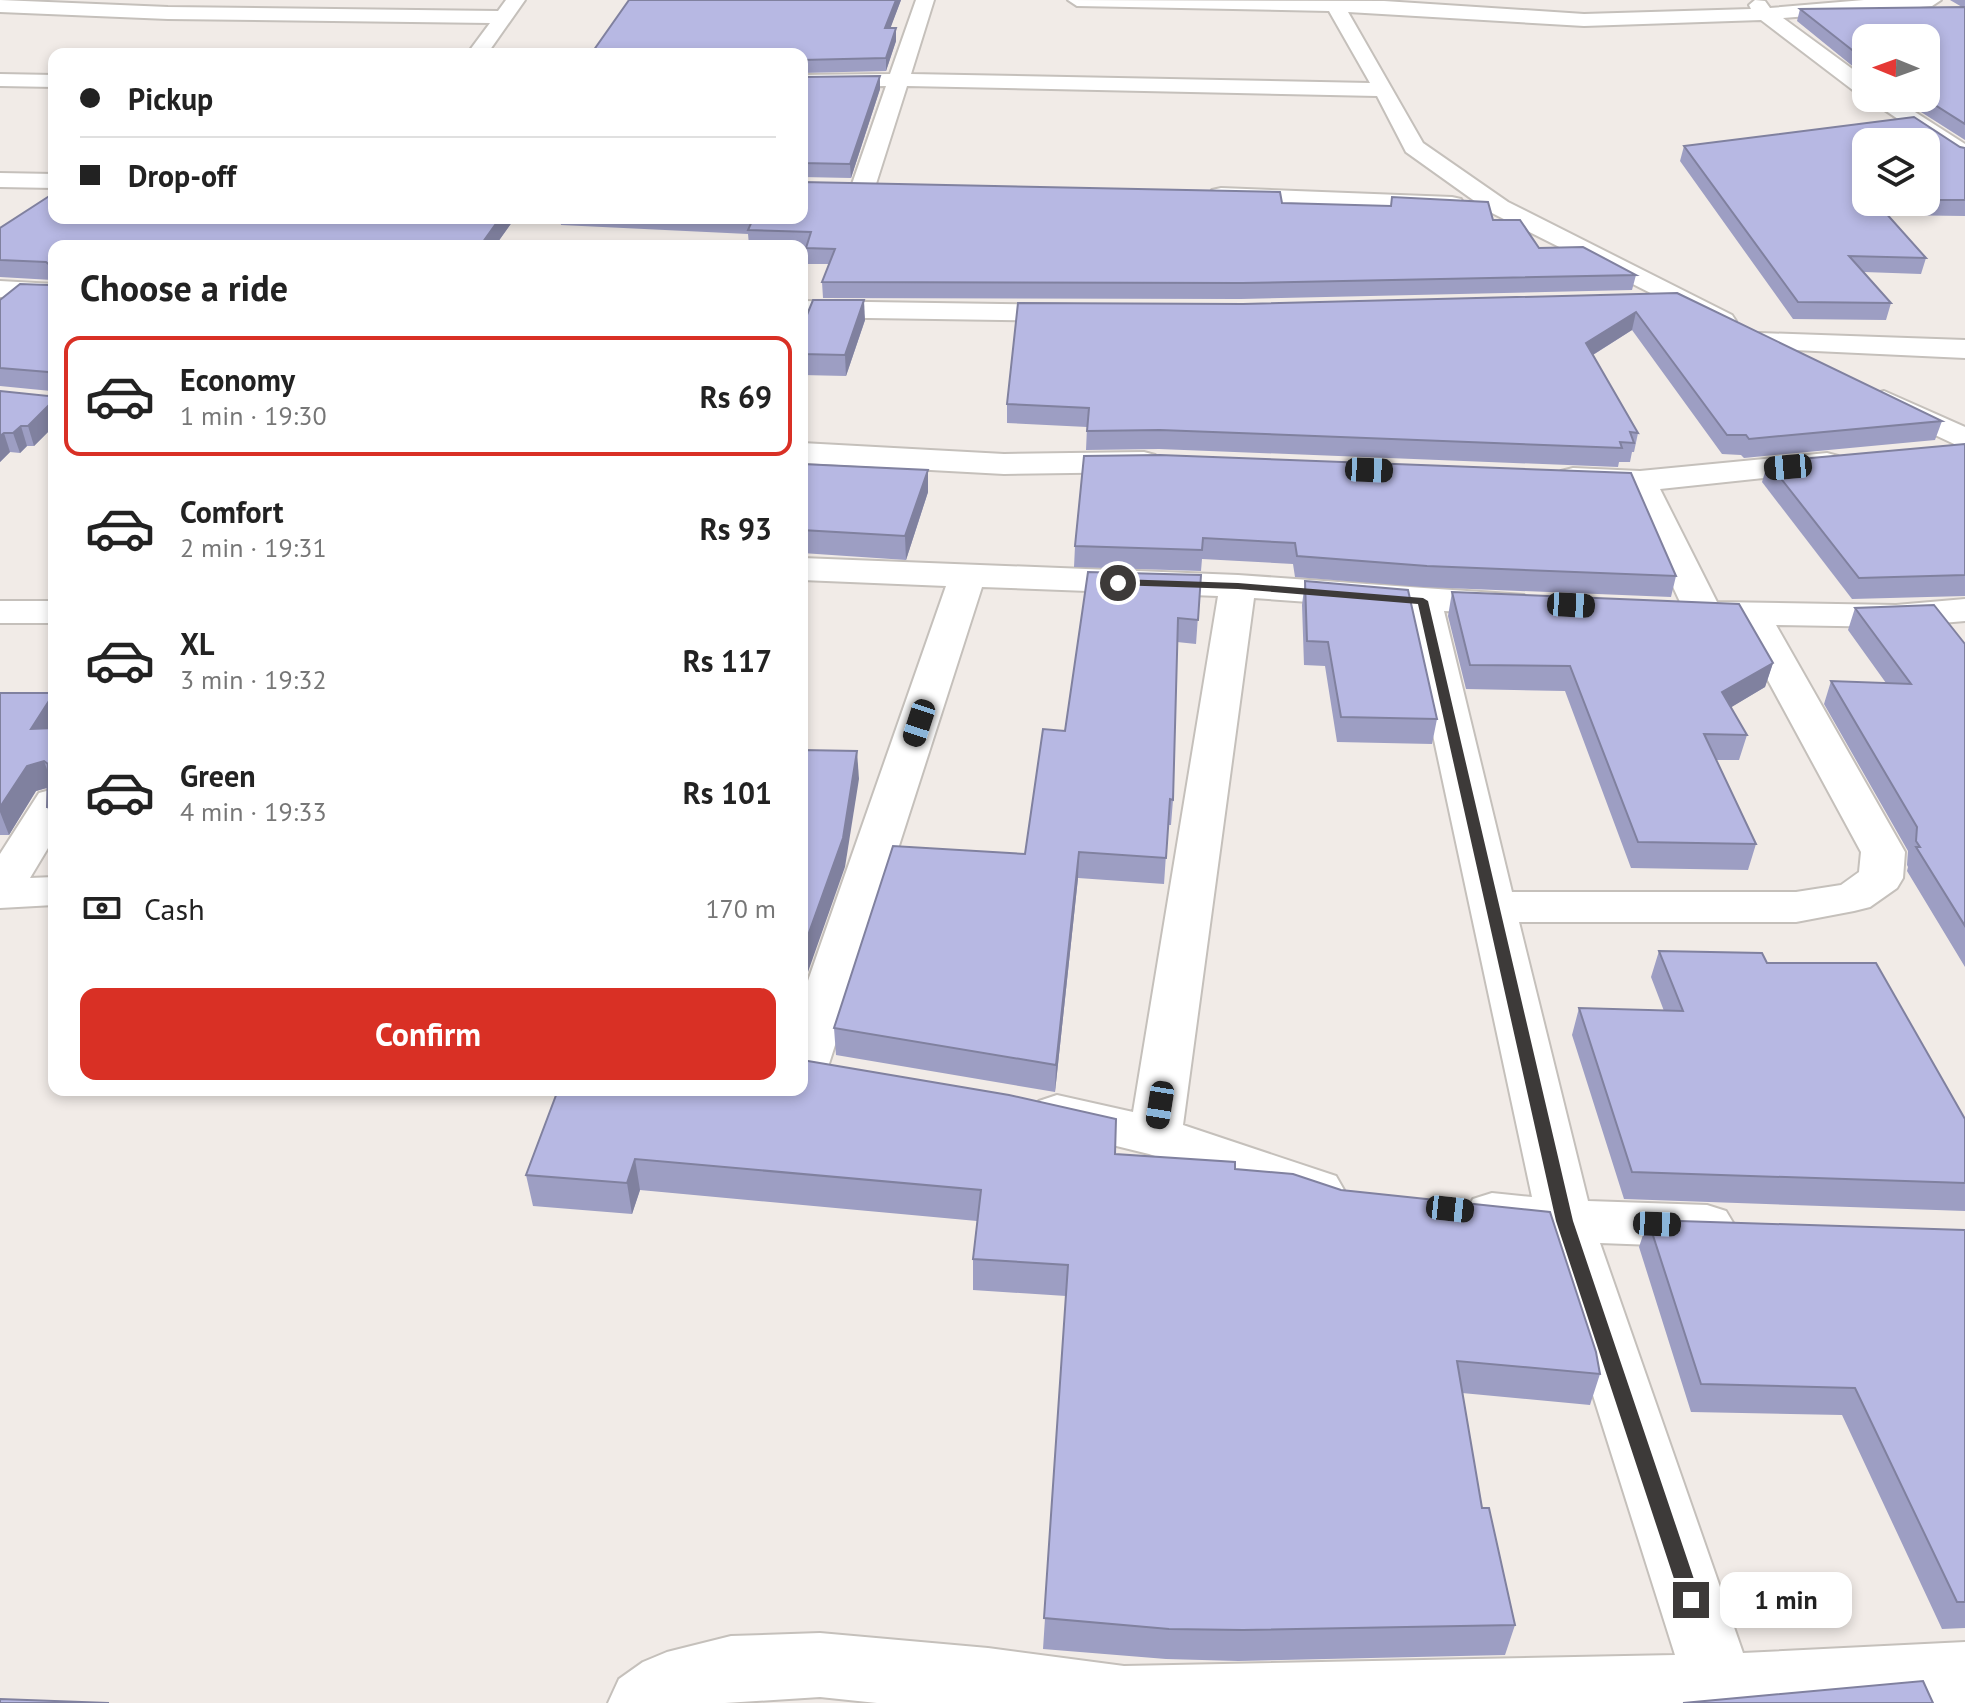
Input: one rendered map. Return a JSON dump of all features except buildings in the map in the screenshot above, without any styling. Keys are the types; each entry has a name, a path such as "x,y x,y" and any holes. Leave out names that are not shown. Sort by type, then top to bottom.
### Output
{"street":[{"path":"481,48 516,0"},
{"path":"863,187 925,0"},
{"path":"1077,0 1336,7 1382,3 1561,20 1932,0"},
{"path":"1544,0 1561,20"},
{"path":"0,6 168,13 503,17"},
{"path":"1336,7 1385,90 1414,147 1499,207 1760,342 1829,374"},
{"path":"1760,7 1852,78"},
{"path":"0,80 48,81"},
{"path":"808,81 1385,90"},
{"path":"1902,112 1959,146"},
{"path":"0,180 48,181"},
{"path":"832,187 894,188"},
{"path":"1191,194 1499,207"},
{"path":"0,289 48,292"},
{"path":"1618,302 1680,300"},
{"path":"808,309 1101,312"},
{"path":"1760,342 1965,349"},
{"path":"1856,387 1965,439"},
{"path":"1919,455 1965,450"},
{"path":"808,453 1004,464 1174,462"},
{"path":"1547,477 1640,481 1857,460"},
{"path":"1640,481 1704,614"},
{"path":"808,569 967,578 1238,586 1423,601 1541,604"},
{"path":"818,1073 967,578"},
{"path":"1155,1136 1238,586"},
{"path":"1423,601 1565,1221 1720,1687"},
{"path":"1660,611 1896,616 1965,610"},
{"path":"0,612 48,612"},
{"path":"1492,907 1796,907 1854,897 1881,878 1883,852 1751,614"},
{"path":"0,892 48,812"},
{"path":"0,892 48,891"},
{"path":"1009,1104 1155,1136 1336,1197 1366,1200"},
{"path":"1443,1208 1565,1221 1749,1227"},
{"path":"643,1703 667,1685 731,1669 820,1665 988,1681 1124,1701 1963,1679"}],"route":[{"path":"1118,583 1238,586 1423,601 1565,1221 1691,1600"}]}
